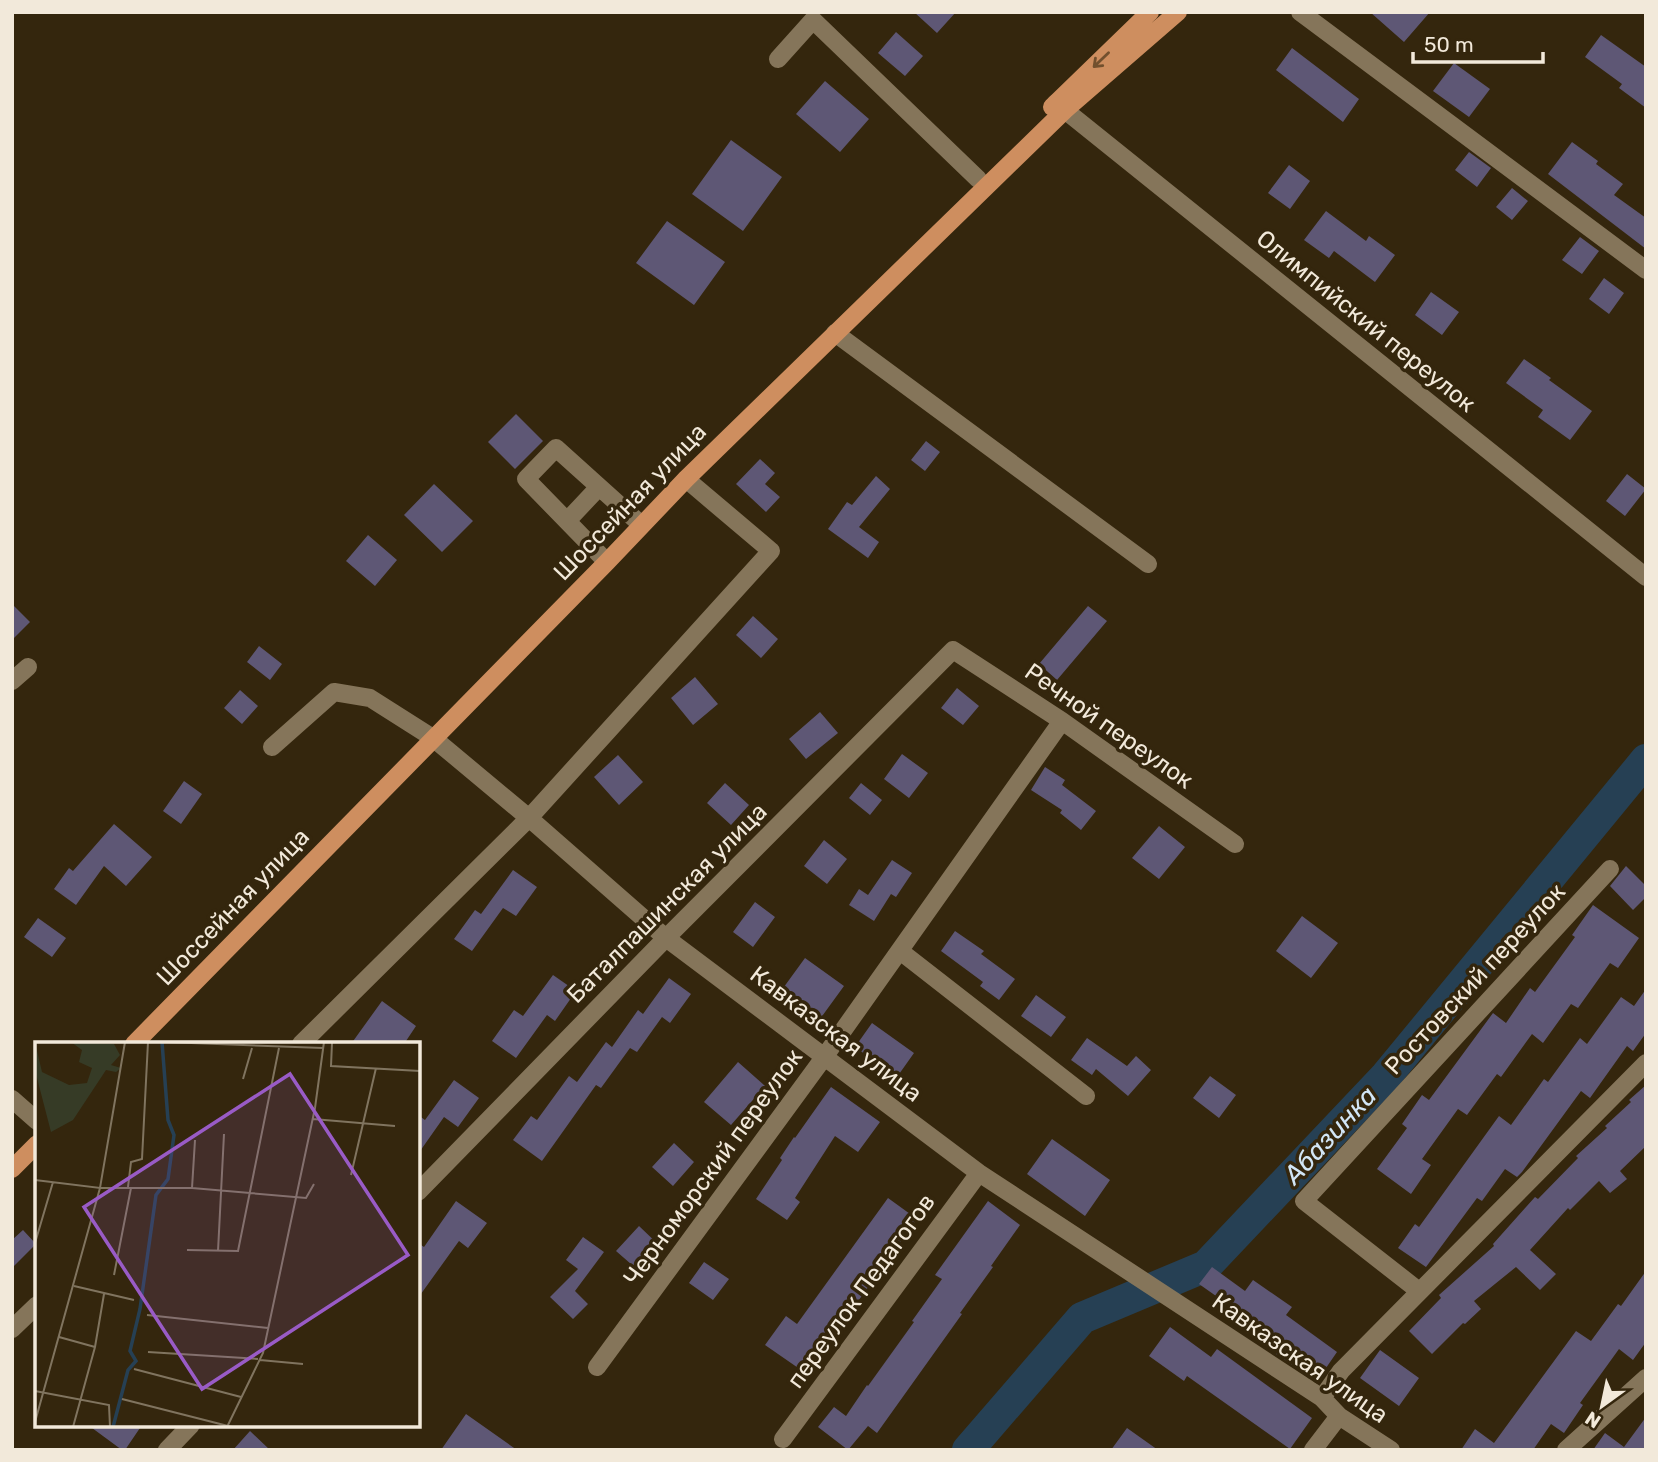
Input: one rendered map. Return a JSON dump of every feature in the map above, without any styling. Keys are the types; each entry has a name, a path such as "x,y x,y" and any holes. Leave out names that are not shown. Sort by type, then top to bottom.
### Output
{"main road":[{"name":"Шоссейная улица","path":"121,1042 607,562 686,479 1061,107 1150,12"},
{"name":"Шоссейная улица","path":"136,1042 636,520 978,179 1178,12"},
{"path":"12,1153 35,1131"},
{"path":"12,1169 35,1146"}],"street":[{"path":"1300,12 1646,270"},
{"path":"778,59 813,20 978,179"},
{"name":"Олимпийский переулок","path":"1061,107 1646,577"},
{"path":"835,333 1148,564"},
{"path":"601,556 526,478 556,448 636,520"},
{"path":"302,1042 529,818 771,551 686,479"},
{"path":"567,521 599,487"},
{"name":"Речной переулок","path":"953,650 1062,721 1235,844"},
{"name":"Баталпашинская улица","path":"420,1190 953,650"},
{"path":"12,681 28,667"},
{"name":"Кавказская улица","path":"272,747 334,692 370,698 429,735 666,938 979,1173 1322,1398 1339,1416 1391,1450"},
{"name":"Черноморский переулок","path":"597,1367 825,1056 1062,721"},
{"name":"Ростовский переулок","path":"1419,1291 1304,1201 1610,869"},
{"path":"900,951 1086,1096"},
{"path":"1322,1398 1340,1371 1646,1063"},
{"path":"12,1099 35,1119"},
{"name":"переулок Педагогов","path":"783,1439 979,1173"},
{"path":"12,1329 35,1307"},
{"path":"1566,1450 1646,1378"},
{"path":"1313,1450 1339,1416"},
{"path":"167,1450 189,1427"}],"building":[{"path":"914,12 956,12 937,33"},
{"path":"1370,12 1430,12 1404,42"},
{"path":"896,32 923,56 905,76 878,53"},
{"path":"1601,35 1646,67 1646,108 1619,88 1622,84 1585,57"},
{"path":"1292,48 1359,99 1343,122 1276,70"},
{"path":"1454,63 1490,89 1469,117 1433,91"},
{"path":"825,81 869,119 840,152 796,114"},
{"path":"731,140 782,177 743,231 692,194"},
{"path":"1572,142 1623,184 1614,195 1646,218 1646,249 1548,174"},
{"path":"1469,152 1491,168 1477,187 1455,170"},
{"path":"1289,165 1310,181 1290,209 1268,193"},
{"path":"1512,188 1528,201 1512,220 1496,207"},
{"path":"1326,211 1366,241 1369,236 1395,255 1375,282 1334,251 1329,258 1304,240"},
{"path":"667,221 725,262 694,305 636,263"},
{"path":"1580,237 1599,251 1582,274 1562,260"},
{"path":"1604,278 1624,293 1609,314 1589,299"},
{"path":"1431,292 1459,312 1442,335 1415,315"},
{"path":"1524,359 1592,411 1570,440 1538,417 1543,410 1506,383"},
{"path":"516,414 543,441 515,469 488,442"},
{"path":"926,441 940,452 925,471 911,460"},
{"path":"760,459 775,473 765,484 780,497 766,512 736,484"},
{"path":"1627,474 1646,489 1625,516 1606,501"},
{"path":"876,476 890,489 859,527 879,542 868,558 828,529 847,502 852,505"},
{"path":"434,484 473,521 442,552 404,515"},
{"path":"368,535 397,560 375,586 346,561"},
{"path":"12,604 30,622 12,640"},
{"path":"1088,606 1107,621 1057,680 1039,664"},
{"path":"753,616 778,639 761,658 736,635"},
{"path":"259,646 282,664 270,680 247,662"},
{"path":"695,677 718,704 693,725 671,698"},
{"path":"957,688 979,706 963,725 941,708"},
{"path":"240,690 258,706 242,724 224,708"},
{"path":"820,712 838,733 806,759 789,739"},
{"path":"902,754 928,773 909,798 884,779"},
{"path":"618,755 643,782 619,805 594,777"},
{"path":"1045,767 1065,780 1062,785 1096,811 1081,830 1060,813 1062,810 1031,790"},
{"path":"184,781 202,794 181,824 163,811"},
{"path":"725,783 749,805 731,825 707,803"},
{"path":"861,783 882,800 870,815 849,798"},
{"path":"114,824 152,857 126,886 104,866 76,905 54,889 69,868 73,871"},
{"path":"1159,826 1185,847 1159,879 1132,858"},
{"path":"824,840 847,859 827,884 804,866"},
{"path":"892,860 912,873 896,897 891,894 874,921 849,905 859,889 868,895"},
{"path":"1626,866 1646,886 1646,897 1633,910 1610,886"},
{"path":"513,870 537,887 516,916 503,908 472,951 454,939 475,910 481,914"},
{"path":"755,902 775,917 753,947 733,932"},
{"path":"1593,905 1639,938 1618,968 1610,963 1578,1008 1571,1004 1543,1043 1532,1034 1501,1077 1497,1074 1467,1115 1458,1109 1422,1159 1431,1165 1411,1194 1377,1169 1407,1128 1402,1124 1422,1095 1429,1100 1493,1013 1506,1023 1530,988 1535,992 1575,937 1572,935"},
{"path":"1302,916 1338,943 1311,978 1276,951"},
{"path":"38,918 66,938 52,957 24,937"},
{"path":"955,931 984,951 981,954 1015,979 999,1000 980,986 983,982 941,951"},
{"path":"805,958 844,986 820,1019 781,991"},
{"path":"553,975 576,991 555,1021 547,1015 516,1058 492,1041 514,1010 523,1016"},
{"path":"669,978 691,994 670,1023 662,1017 637,1052 630,1048 601,1088 596,1085 542,1161 513,1140 531,1116 537,1120 569,1076 577,1082 606,1042 612,1047 638,1010 643,1014"},
{"path":"1646,989 1646,1033 1633,1051 1627,1046 1590,1098 1581,1091 1522,1172 1517,1177 1505,1169 1482,1201 1477,1198 1426,1267 1398,1248 1415,1224 1419,1227 1499,1116 1511,1125 1544,1079 1548,1082 1580,1038 1587,1044 1621,997 1634,1006"},
{"path":"1036,995 1066,1017 1051,1037 1021,1016"},
{"path":"382,1001 416,1026 405,1042 352,1042"},
{"path":"872,1023 914,1053 897,1077 855,1047"},
{"path":"1087,1038 1127,1066 1136,1056 1151,1070 1128,1096 1096,1069 1092,1075 1071,1060"},
{"path":"738,1062 765,1086 731,1125 704,1102"},
{"path":"1210,1076 1236,1095 1219,1118 1193,1098"},
{"path":"454,1080 479,1098 458,1127 444,1117 420,1151 420,1116 425,1120"},
{"path":"1646,1085 1646,1146 1620,1171 1627,1179 1610,1193 1599,1181 1570,1210 1568,1208 1530,1250 1556,1274 1540,1290 1516,1267 1474,1301 1481,1309 1432,1354 1409,1331 1441,1298 1439,1295 1494,1246 1535,1197 1538,1199"},
{"path":"831,1087 880,1122 858,1152 835,1136 795,1198 800,1202 787,1220 756,1199 794,1137"},
{"path":"1052,1139 1110,1180 1085,1216 1027,1174"},
{"path":"674,1143 694,1162 673,1186 652,1167"},
{"path":"888,1198 917,1219 838,1331 835,1328 804,1372 765,1345 786,1316 797,1324"},
{"path":"456,1201 487,1223 468,1248 459,1241 420,1295 420,1244 424,1247"},
{"path":"988,1201 1020,1225 960,1313 962,1314 877,1433 868,1426 848,1450 818,1427 834,1407 846,1416 914,1322 912,1321 942,1279 935,1275"},
{"path":"639,1226 661,1247 639,1271 616,1251"},
{"path":"23,1230 35,1245 12,1268 12,1240"},
{"path":"583,1237 604,1252 575,1291 588,1304 573,1319 550,1297 578,1269 566,1260"},
{"path":"704,1262 729,1279 713,1300 689,1283"},
{"path":"1212,1267 1245,1291 1253,1280 1292,1307 1286,1315 1337,1352 1317,1381 1276,1354 1281,1348 1230,1312 1233,1308 1199,1284"},
{"path":"1646,1271 1646,1342 1633,1360 1619,1349 1580,1403 1583,1405 1564,1433 1551,1424 1533,1450 1461,1450 1475,1429 1494,1443 1576,1331 1591,1341"},
{"path":"1170,1327 1211,1357 1217,1349 1312,1418 1290,1449 1187,1376 1184,1381 1149,1356"},
{"path":"1380,1350 1419,1378 1399,1406 1360,1378"},
{"path":"466,1414 517,1450 441,1450"},
{"path":"1646,1417 1646,1450 1593,1450 1605,1433 1624,1447"},
{"path":"91,1427 141,1427 125,1450"},
{"path":"1127,1428 1158,1450 1111,1450"},
{"path":"250,1431 270,1450 233,1450"}],"waterway":[{"name":"Абазинка","path":"968,1450 1082,1318 1206,1266 1386,1076 1646,760"}]}
